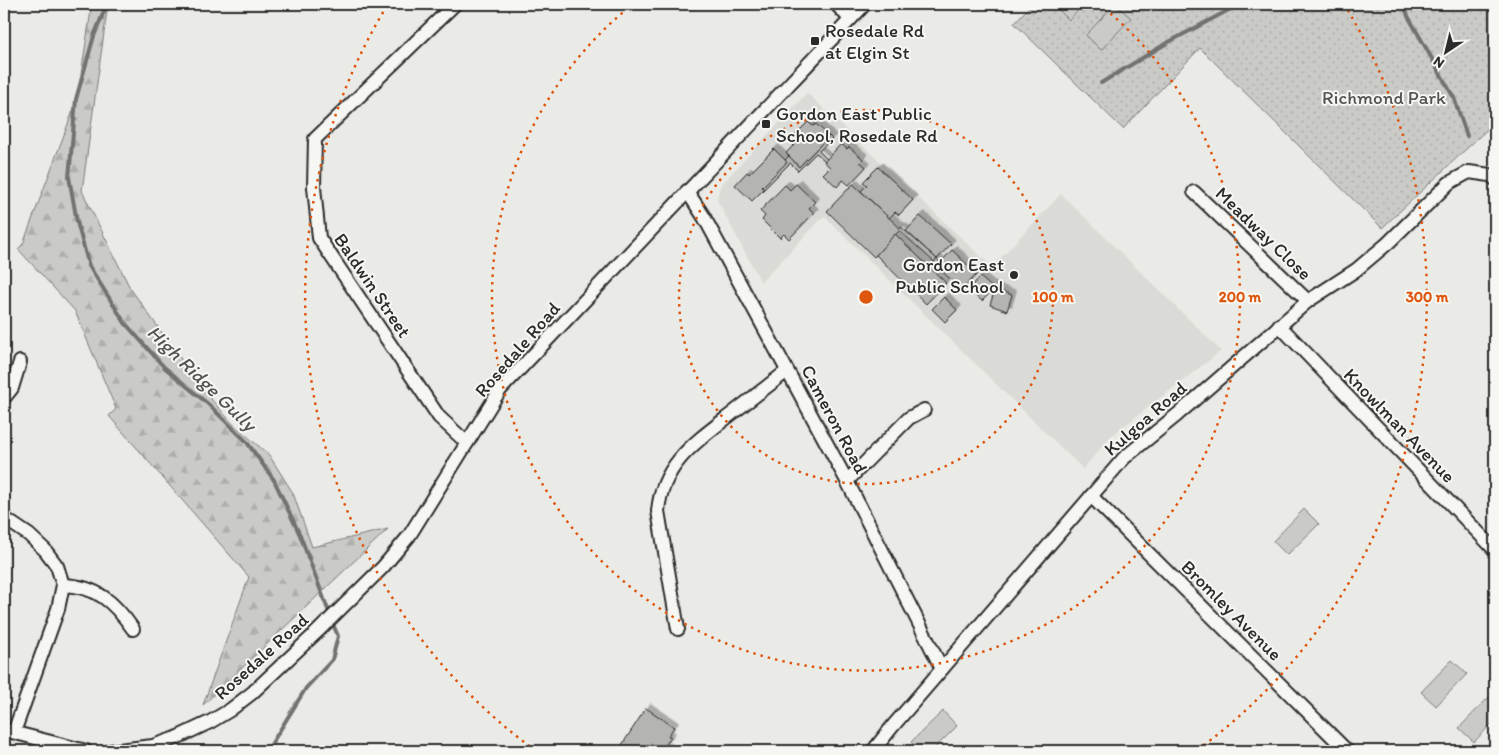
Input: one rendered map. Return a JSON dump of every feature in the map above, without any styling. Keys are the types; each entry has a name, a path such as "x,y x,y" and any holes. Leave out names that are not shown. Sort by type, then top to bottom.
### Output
{"street":[{"name":"Baldwin Street","path":"455,4 314,139 314,187 319,238 440,417 467,443"},
{"path":"836,4 850,19"},
{"name":"Rosedale Road","path":"110,751 153,746 176,738 230,710 318,631 383,567 409,536 491,403 507,382 865,4"},
{"name":"Kulgoa Road","path":"873,751 1124,458 1155,431 1177,416 1278,325 1308,301 1356,270 1388,243 1449,183 1469,172 1492,177"},
{"name":"Cameron Road","path":"687,192 704,217 847,481 942,669"},
{"name":"Meadway Close","path":"1194,192 1308,301"},
{"name":"Knowlman Avenue","path":"1278,325 1495,550"},
{"path":"4,398 12,388 20,362"},
{"path":"678,629 658,511 659,496 664,482 691,445 787,371"},
{"path":"847,481 909,418 924,410"},
{"name":"Bromley Avenue","path":"1091,496 1347,751"},
{"path":"4,518 46,550 57,566 63,585 58,609 9,731 86,751"},
{"path":"63,585 80,586 99,594 118,608 133,629"}],"shaded area":[{"name":"Gordon East Public School","path":"807,93 992,267 1061,194 1221,351 1111,436 1083,469 824,216 761,282 717,200 720,186"}],"green space":[{"path":"92,4 108,4 82,191 130,288 203,390 233,424 269,455 293,493 312,547 388,529 203,705 249,577 109,416 116,409 75,311 18,249 23,244 77,100"},
{"name":"Richmond Park","path":"1032,4 1495,4 1495,122 1382,228 1200,48 1123,129 1014,23"},
{"path":"1055,4 1084,4 1069,20"},
{"path":"1115,4 1131,18 1101,50 1086,35"},
{"path":"1304,509 1319,524 1287,555 1273,541"},
{"path":"1452,660 1467,674 1436,706 1421,692"},
{"path":"1490,696 1495,701 1495,720 1474,742 1459,728"},
{"path":"943,711 957,726 932,751 920,751 911,742"}],"building":[{"path":"808,122 813,126 816,124 829,136 799,167 786,153 798,141 794,136"},
{"path":"829,136 832,139 819,151 827,159 825,161 816,153 798,171 790,163 764,189 762,187 787,162 785,160 789,156 799,167"},
{"path":"841,144 847,149 849,147 863,159 860,162 866,167 849,185 843,180 837,187 823,174 830,167 824,162"},
{"path":"774,149 787,162 762,187 764,189 752,201 735,185"},
{"path":"878,167 913,200 899,215 895,212 889,218 861,191 867,185 863,182"},
{"path":"796,184 815,202 809,208 814,213 789,239 784,234 780,238 762,220 765,216 760,211 785,185 790,190"},
{"path":"853,184 901,229 874,257 827,211"},
{"path":"920,216 951,244 937,259 906,231"},
{"path":"901,227 937,259 934,262 899,230"},
{"path":"895,234 946,283 926,304 876,255"},
{"path":"952,250 977,274 962,290 933,263 937,259 940,263"},
{"path":"980,277 994,289 982,301 969,289"},
{"path":"995,289 1012,295 1007,311 990,305"},
{"path":"944,297 957,310 945,322 932,309"},
{"path":"646,708 674,727 668,736 671,737 664,747 667,748 665,751 618,751"}],"waterway":[{"name":"High Ridge Gully","path":"107,4 94,36 76,99 69,177 77,222 89,266 125,323 164,367 208,404 246,441 274,480 300,535 330,615"},
{"path":"1101,83 1167,43 1240,4"},
{"path":"1404,4 1408,16 1454,98 1467,136"},
{"name":"High Ridge Gully","path":"267,751 306,688 332,660 338,636 332,622"}],"place":[{"name":"Rosedale Rd at Elgin St","path":"815,41"},
{"name":"Gordon East Public School, Rosedale Rd","path":"766,124"},
{"name":"Gordon East Public School","path":"1014,275"}]}
